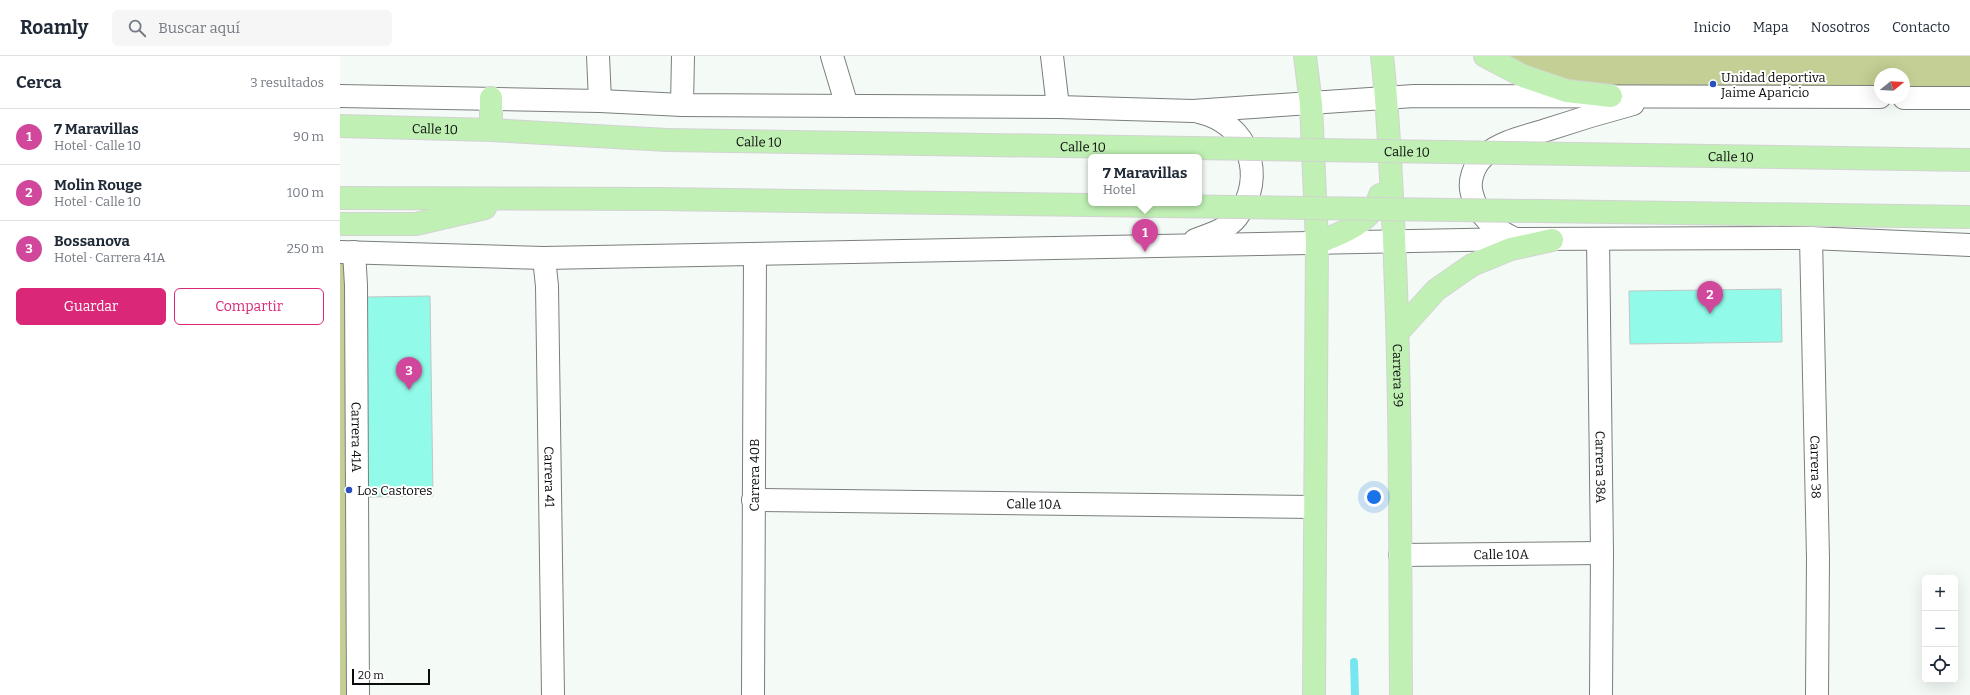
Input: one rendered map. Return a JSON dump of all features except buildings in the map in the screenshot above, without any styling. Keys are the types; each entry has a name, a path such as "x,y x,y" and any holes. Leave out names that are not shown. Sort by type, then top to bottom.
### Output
{"main road":[{"path":"1305,56 1311,104 1317,242 1314,507 1314,695"},
{"name":"Carrera 39","path":"1382,56 1387,99 1398,332 1401,695"},
{"path":"1485,56 1523,76 1567,91 1611,96"},
{"path":"491,98 491,130"},
{"name":"Calle 10","path":"340,126 491,130 667,140 1970,160"},
{"path":"1317,242 1341,234 1362,220 1374,206 1378,201 1390,154"},
{"path":"340,198 520,200 660,199 1088,205"},
{"path":"340,224 416,224 520,200"},
{"path":"1169,206 1970,217"},
{"path":"1398,332 1436,290 1472,265 1511,248 1552,240"}],"street":[{"path":"598,56 600,100"},
{"path":"682,105 683,56"},
{"path":"832,56 847,106"},
{"path":"1052,56 1058,107"},
{"path":"340,96 600,100 682,105 1058,107 1194,111 1414,96 1874,97"},
{"path":"1515,239 1494,226 1475,203 1471,191 1472,176 1483,157 1494,149 1514,140 1657,97"},
{"path":"1910,98 1970,98"},
{"path":"1183,245 1217,232 1237,218 1249,196 1253,172 1247,148 1232,128 1212,115 1194,111"},
{"path":"347,252 544,258 1515,239 1811,238 1970,244"},
{"name":"Carrera 38","path":"1811,238 1818,558 1817,695"},
{"name":"Carrera 38A","path":"1598,239 1602,553 1601,695"},
{"name":"Carrera 41A","path":"347,252 356,285 358,695"},
{"name":"Carrera 40B","path":"753,695 754,255"},
{"name":"Carrera 41","path":"544,258 547,286 553,695"},
{"name":"Calle 10A","path":"753,500 1314,507"},
{"name":"Calle 10A","path":"1400,555 1602,553"}],"green space":[{"name":"Unidad deportiva Jaime Aparicio","path":"1485,56 1970,56 1970,98 1910,98 1910,68 1874,68 1874,97 1611,96"},
{"name":"Los Castores","path":"340,252 354,252 358,695 340,695"}],"waterway":[{"path":"1354,662 1355,695"}],"place":[{"name":"Unidad deportiva Jaime Aparicio","path":"1713,84"},
{"name":"7 Maravillas","path":"1145,252"},
{"name":"Molin Rouge","path":"1710,314"},
{"name":"Bossanova","path":"409,390"},
{"name":"Los Castores","path":"349,490"}]}
